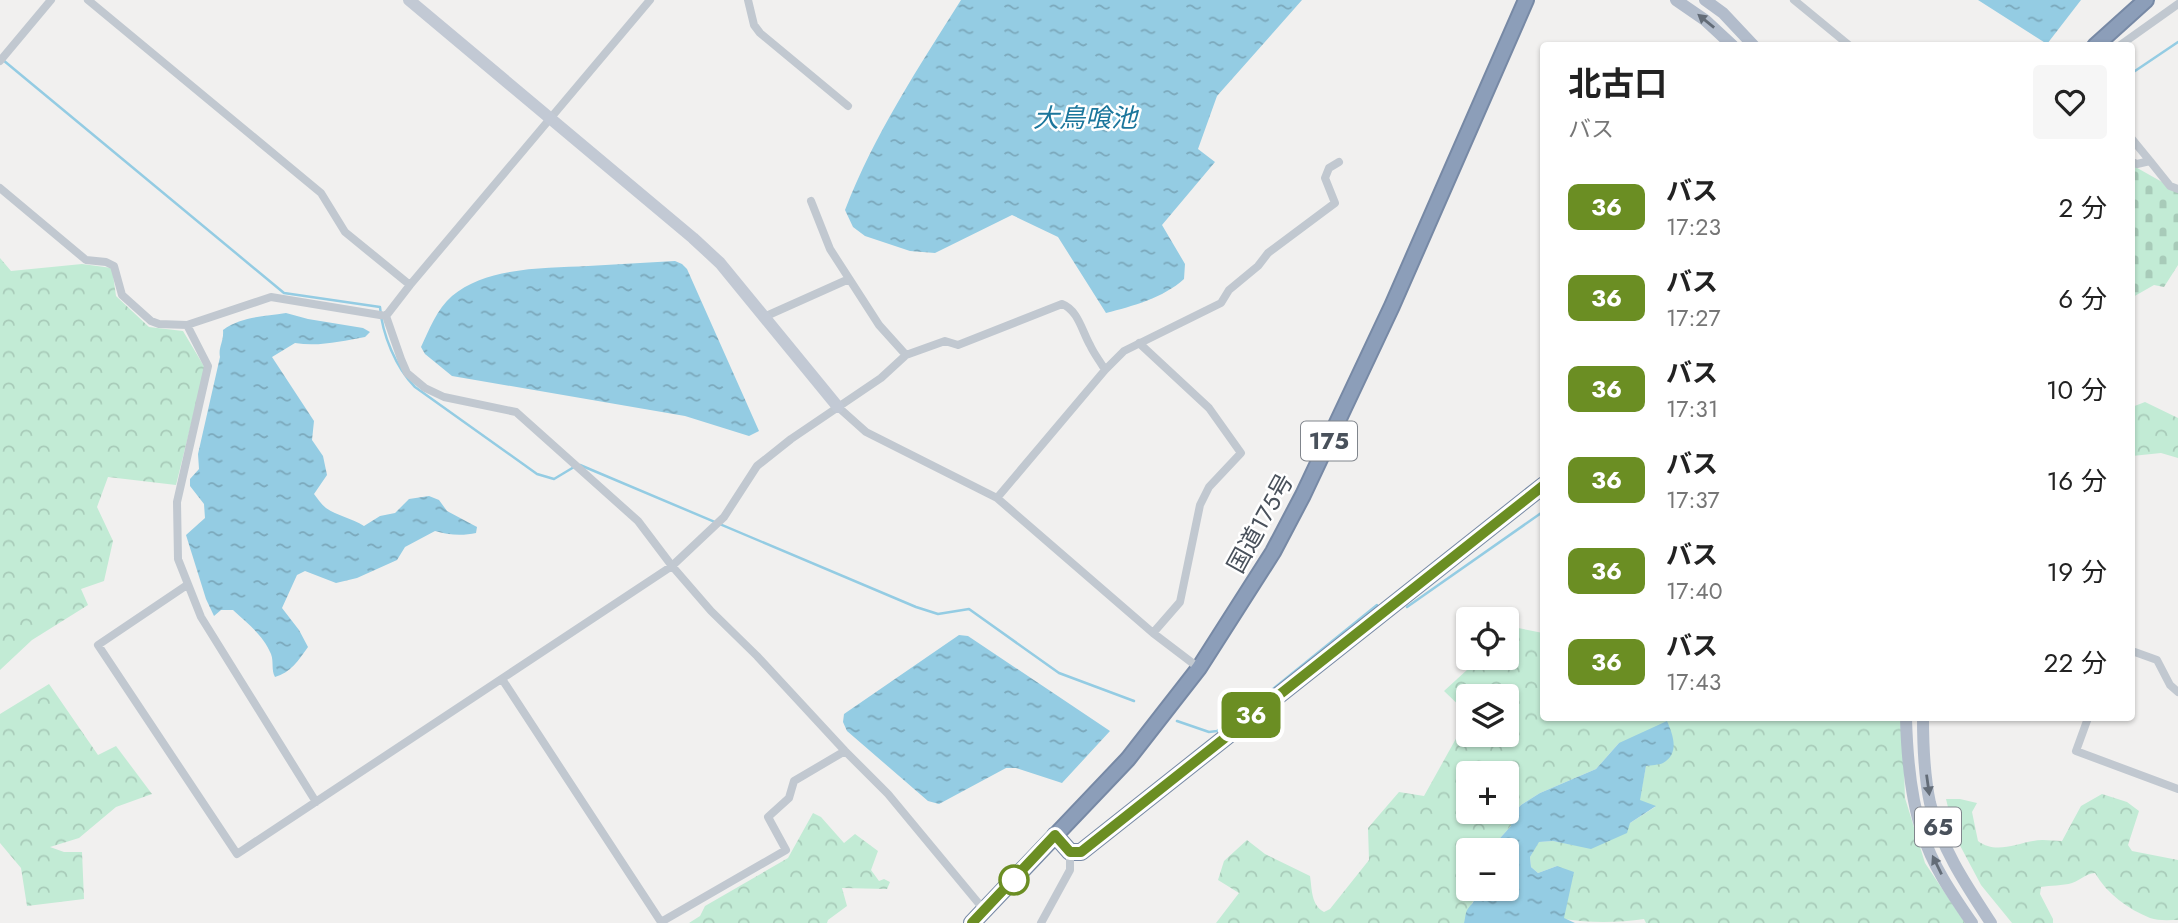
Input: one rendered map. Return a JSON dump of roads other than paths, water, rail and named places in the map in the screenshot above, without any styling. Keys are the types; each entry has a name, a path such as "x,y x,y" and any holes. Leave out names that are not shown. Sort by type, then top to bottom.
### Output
{"highway":[{"name":"国道175号","path":"972,923 1128,759 1199,668 1273,552 1303,495 1392,306 1526,0"},
{"path":"2099,42 2146,0"},
{"path":"1055,835 1070,852 1081,852 1540,488"}],"main road":[{"path":"1676,0 1705,20 1729,42"},
{"path":"1705,0 1723,13 1750,42"},
{"name":"65","path":"1906,721 1910,775 1922,833 1936,866 1972,923"},
{"name":"65","path":"1923,721 1930,803 1937,825 1958,874 1991,923"}],"street":[{"path":"0,61 51,0"},
{"path":"89,0 321,193 345,232 410,285"},
{"path":"409,0 720,263 838,407 866,432 997,498 1153,633 1199,668"},
{"path":"386,316 650,0"},
{"path":"748,0 754,25 761,33 848,106"},
{"path":"1794,0 1845,42"},
{"path":"2125,42 2178,4"},
{"path":"2135,143 2170,186 2178,189"},
{"path":"2135,163 2150,161"},
{"path":"997,498 1105,369 1124,351 1221,303 1229,290 1258,266 1268,253 1335,203 1325,178 1329,169 1339,162"},
{"path":"0,188 86,260 106,261 114,266 122,295 151,321 159,324 187,325 271,297 386,316"},
{"path":"811,201 830,249 879,325 906,355"},
{"path":"764,317 849,279"},
{"path":"187,585 98,645 237,854 672,566 724,517 757,466 791,439 881,378 906,355 945,341 958,345 1062,304 1066,305 1080,322 1089,344 1105,369"},
{"path":"386,316 407,373 425,388 444,397 516,412 638,521 711,611 888,794 985,911"},
{"path":"187,325 208,366 177,502 178,559 201,617 316,802"},
{"path":"1139,343 1209,408 1241,453 1209,487 1200,505 1180,602 1153,633"},
{"path":"2135,652 2157,660 2170,685 2178,692"},
{"path":"502,679 660,922 786,850 768,817 789,798 794,780 845,751"},
{"path":"2087,721 2076,751 2178,789"},
{"path":"1041,923 1070,870 1070,852"}],"water":[{"name":"大鳥喰池","path":"961,0 1302,0 1217,96 1198,149 1215,162 1162,225 1185,264 1184,279 1176,286 1147,300 1106,313 1058,237 1012,215 935,253 910,251 865,236 853,227 845,210 869,155 898,102"},
{"path":"1978,0 2081,0 2049,42 2044,42"},
{"path":"675,261 687,269 759,431 749,436 685,416 452,376 425,354 421,347 447,301 466,286 482,279 535,269"},
{"path":"286,313 363,328 370,332 365,337 330,343 295,343 272,357 314,421 312,440 323,456 327,475 314,494 321,503 330,511 364,526 380,516 395,513 409,499 429,496 439,500 447,511 477,527 476,533 466,535 435,531 405,547 397,560 357,578 336,583 305,571 297,575 282,608 308,647 290,669 275,677 271,654 255,630 233,610 221,610 214,616 186,535 205,518 204,504 190,486 190,479 199,469 198,454 220,357 223,330 245,320"},
{"path":"959,635 968,636 1110,731 1062,783 1016,768 1006,768 939,804 928,801 847,731 843,722 844,714"},
{"path":"1667,721 1674,744 1672,754 1663,763 1646,766 1640,800 1656,806 1630,823 1627,833 1591,849 1553,841 1539,842 1530,857 1531,867 1538,873 1557,866 1574,872 1564,918 1575,923 1464,923 1466,913 1474,901 1519,901 1519,838 1500,838 1511,824 1519,824 1519,807 1540,793 1596,769 1619,743"}],"waterway":[{"path":"2135,71 2178,42"},
{"path":"3,60 284,293 380,307 391,350 415,387 537,474 554,479 574,467"},
{"path":"580,465 916,607 938,614 969,609 1059,673 1134,701"},
{"path":"1407,607 1540,514"},
{"path":"1177,721 1209,732 1217,731 1377,605"}]}
